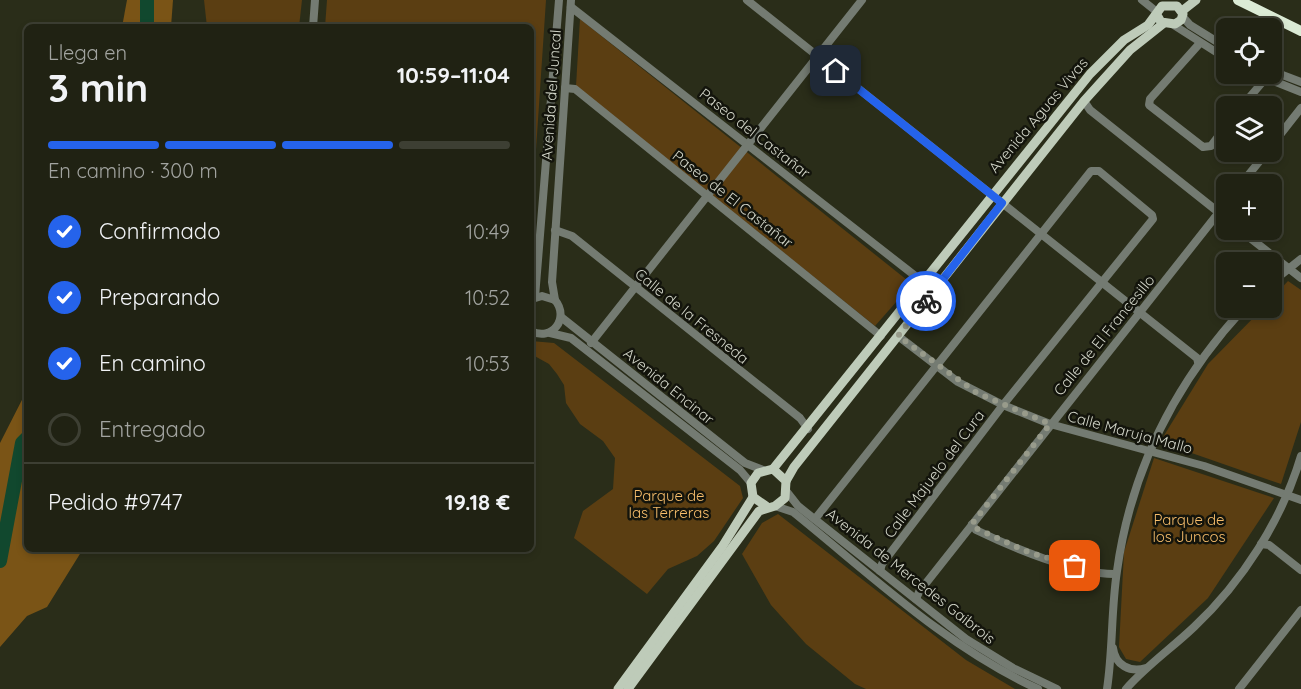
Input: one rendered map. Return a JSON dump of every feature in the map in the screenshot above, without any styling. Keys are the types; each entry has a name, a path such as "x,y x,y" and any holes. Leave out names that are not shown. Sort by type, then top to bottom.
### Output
{"highway":[{"path":"1239,0 1301,31"}],"main road":[{"path":"1166,3 1183,0"},
{"path":"1166,3 1182,14 1196,0"},
{"name":"Avenida Aguas Vivas","path":"768,470 808,429 992,194 1102,60 1157,14 1166,3"},
{"path":"1157,14 1168,24"},
{"name":"Avenida Aguas Vivas","path":"786,481 794,467 1084,101 1130,50 1168,24 1177,23 1182,14"},
{"path":"618,689 725,549 759,511 780,503 787,492 786,481 768,470 751,483 753,497 725,549 628,689"},
{"path":"753,497 771,506"}],"street":[{"path":"313,24 315,0"},
{"name":"Avenida del Juncal","path":"534,287 559,0"},
{"path":"747,0 1103,282 1197,358 1198,362"},
{"path":"591,343 862,0"},
{"path":"1142,0 1157,14"},
{"name":"Avenida del Juncal","path":"561,317 552,282 571,3"},
{"name":"Paseo del Castañar","path":"571,3 923,282"},
{"path":"1182,14 1190,25 1216,41"},
{"path":"1168,24 1216,52"},
{"path":"1200,43 1150,99 1149,105 1203,147 1211,146 1216,139"},
{"path":"1282,75 1301,82"},
{"path":"1251,96 1261,84"},
{"path":"1281,84 1301,92"},
{"name":"Paseo de El Castañar","path":"565,88 575,89 881,336"},
{"path":"1084,101 1090,110 1216,210"},
{"path":"1282,132 1301,108"},
{"path":"1249,174 1259,162"},
{"name":"Calle Majuelo del Cura","path":"880,571 882,564 1003,405 1153,217 1099,171 1091,171 1042,234"},
{"name":"Calle de El Francesillo","path":"916,600 919,592 1050,424 1216,216"},
{"name":"Calle de la Fresneda","path":"555,230 572,236 800,418 808,429"},
{"path":"815,519 1042,234"},
{"path":"1253,240 1301,278"},
{"path":"1282,274 1301,259"},
{"path":"534,298 549,297 555,300"},
{"path":"550,333 556,329 561,317"},
{"name":"Avenida Encinar","path":"561,317 745,463 768,470"},
{"path":"1107,689 1116,574 1124,527 1149,450 1163,418 1198,362 1235,318"},
{"name":"Avenida Encinar","path":"534,332 563,334 586,349 740,470 751,483"},
{"name":"Calle Maruja Mallo","path":"898,336 958,382 1003,405 1050,424 1149,450 1301,500"},
{"path":"1126,689 1146,668 1198,623 1235,582 1261,544 1286,494 1301,456"},
{"name":"Avenida de Mercedes Gaibrois","path":"787,492 798,506 966,639 1013,668 1057,689"},
{"name":"Avenida de Mercedes Gaibrois","path":"771,506 793,512 961,646 1011,677 1038,689"},
{"path":"972,524 987,535 1042,557 1116,574"},
{"path":"1261,544 1269,545 1301,570"},
{"path":"1239,689 1301,610"},
{"path":"1112,641 1114,655 1121,664 1137,670 1146,668"}],"green space":[{"path":"204,0 302,0 299,24 207,24"},
{"path":"327,0 546,0 534,180 534,24 325,24"},
{"path":"580,19 912,284 875,326 576,86"},
{"name":"Parque de los Juncos","path":"1288,281 1301,290 1301,422 1281,484 1160,442 1208,364 1253,318 1282,318 1282,287"},
{"name":"Parque de las Terreras","path":"534,341 554,343 740,486 743,498 714,541 697,556 668,569 647,594 574,538 583,511 613,489 615,458 603,441 580,424 566,403 564,385 549,364 534,356"},
{"name":"Parque de los Juncos","path":"1154,458 1274,498 1208,598 1140,662 1126,659 1119,647 1124,552"},
{"path":"778,514 966,660 1015,689 866,689 855,684 806,644 771,605 742,554 762,523"}],"shaded area":[{"path":"127,0 173,0 171,24 123,24"},
{"path":"24,396 24,552 81,552 47,607 27,616 0,647 0,443"}],"waterway":[{"path":"147,0 147,24"},
{"path":"0,561 24,441"}],"way so far":[{"path":"926,301 898,336 958,382 977,393 1050,424 972,524 973,527 1028,552 1075,566"}],"route":[{"path":"836,71 1002,203 926,301"}]}
